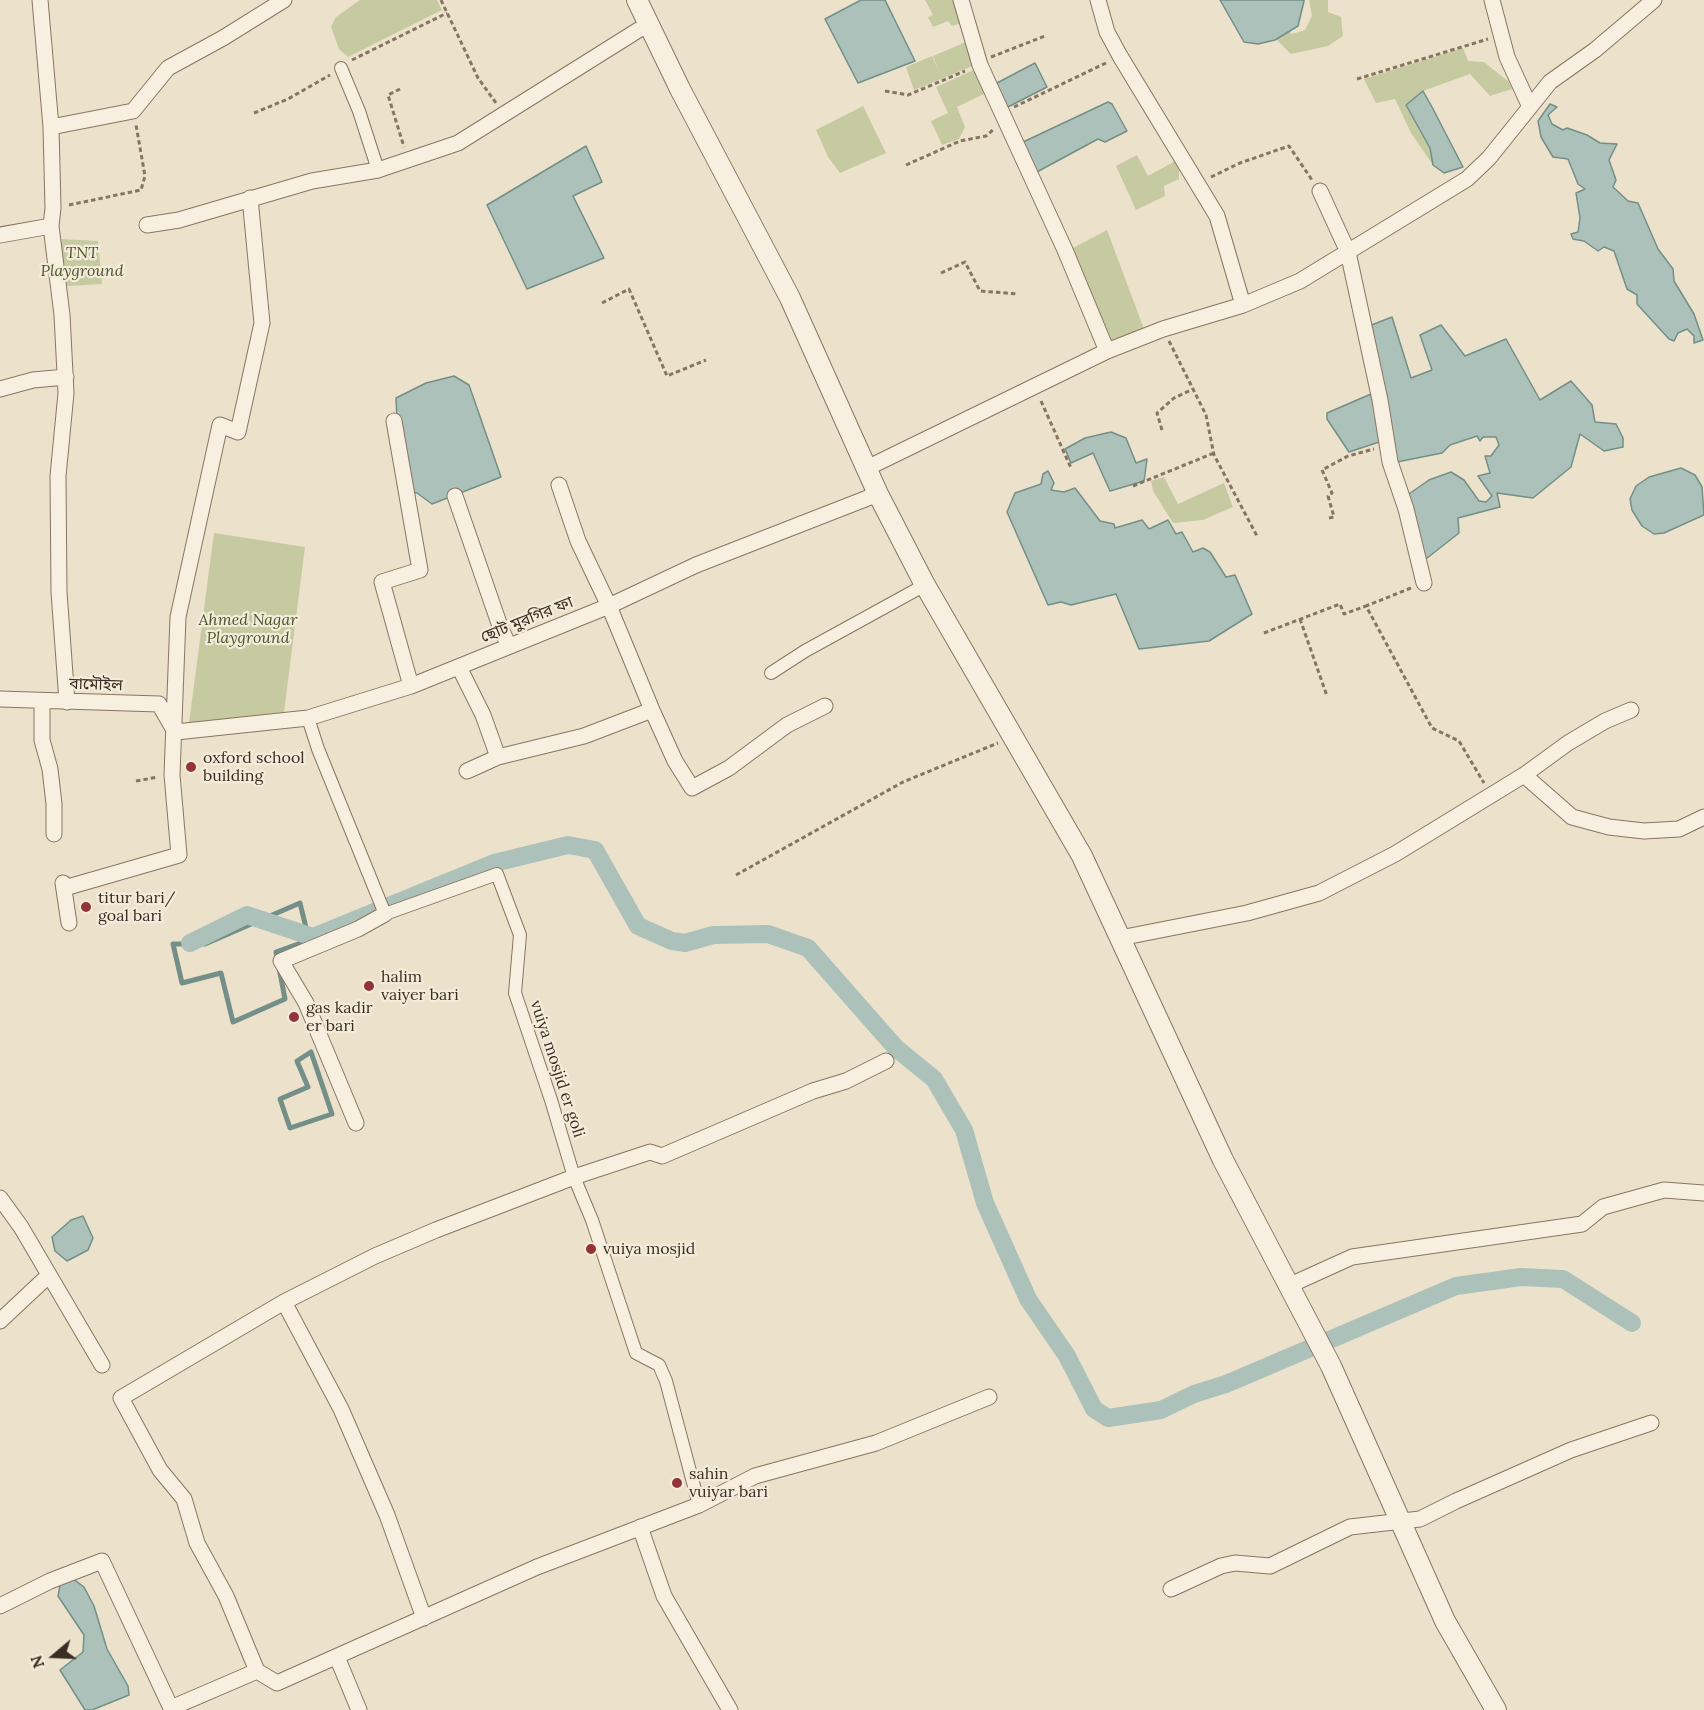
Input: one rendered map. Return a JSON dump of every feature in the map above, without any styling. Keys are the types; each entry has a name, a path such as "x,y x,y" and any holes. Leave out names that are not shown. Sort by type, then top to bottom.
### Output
{"street":[{"path":"40,0 51,127 53,208 51,226 62,315 66,377 58,500 59,592 67,702"},
{"path":"51,127 133,111 168,68 223,38 284,0"},
{"path":"637,0 680,89 790,298 878,494 925,585 1011,738 1082,856 1223,1160 1331,1366 1445,1621 1496,1710"},
{"path":"961,0 979,63 1065,250 1107,351"},
{"path":"1098,0 1107,32 1120,56 1217,216 1243,305"},
{"path":"1492,0 1507,57 1530,107"},
{"path":"867,468 1107,351 1162,329 1243,305 1300,281 1467,179 1489,158 1550,82 1595,50 1654,0"},
{"path":"147,225 179,220 312,180 378,170 458,142 648,24"},
{"path":"341,68 378,170"},
{"path":"1320,191 1348,252 1387,446 1424,583"},
{"path":"69,923 63,884 68,886 179,855 172,775 176,732 178,617 220,424 238,432 262,323 250,198"},
{"path":"0,235 51,226"},
{"path":"0,388 33,380 66,377"},
{"path":"394,421 420,570 382,582 411,686"},
{"path":"559,485 578,541 609,606 652,710 675,761 692,788 729,768 787,725 825,706"},
{"name":"ছোট মুরগির ফা","path":"176,732 308,718 411,686 609,606 696,565 878,494"},
{"path":"455,496 509,646"},
{"path":"771,673 805,651 925,585"},
{"path":"459,667 483,714 498,757"},
{"name":"বামৌইল","path":"0,699 159,704 176,732"},
{"path":"42,701 42,740 52,781 54,834"},
{"path":"467,771 498,757 584,736 652,710"},
{"path":"1120,938 1247,914 1319,893 1395,854 1524,775 1568,743 1605,721 1631,710"},
{"path":"308,718 318,749 385,914 358,929 281,961 306,1003 356,1123"},
{"path":"1524,775 1572,817 1609,827 1644,831 1679,829 1704,817"},
{"name":"vuiya mosjid er goli","path":"385,914 497,874 519,935 515,993 574,1177 592,1220 636,1353 659,1365 666,1381 699,1505"},
{"path":"886,1061 846,1081 813,1091 662,1156 650,1152 574,1177 375,1256 284,1302 121,1398 160,1470 184,1499 197,1543 226,1596 256,1671 277,1683 537,1567 699,1505 755,1476 876,1443 990,1397"},
{"path":"1292,1295 1352,1257 1582,1224 1603,1207 1664,1190 1704,1193"},
{"path":"0,1197 21,1227 102,1365"},
{"path":"0,1321 48,1276"},
{"path":"284,1302 341,1409 387,1515 424,1618"},
{"path":"1171,1589 1221,1566 1235,1563 1270,1566 1350,1527 1420,1519 1571,1450 1651,1423"},
{"path":"640,1527 664,1596 730,1710"},
{"path":"0,1606 50,1581 102,1561 171,1709 256,1671"},
{"path":"337,1658 359,1710"}],"path":[{"path":"441,0 478,78 504,114"},
{"path":"1357,79 1501,35"},
{"path":"885,91 908,95 1045,36"},
{"path":"906,165 926,153 960,141 986,136 997,126 1002,113 1120,56"},
{"path":"400,89 388,95 408,160"},
{"path":"53,208 141,190 145,176 133,111"},
{"path":"1198,184 1240,163 1289,146 1320,191"},
{"path":"941,273 965,262 980,291 1018,294"},
{"path":"602,303 629,289 667,376 706,360"},
{"path":"1162,329 1206,415 1214,453 1257,536"},
{"path":"1035,388 1071,468"},
{"path":"1162,430 1157,413 1174,399 1193,389"},
{"path":"1329,518 1334,517 1328,496 1332,493 1322,470 1348,456 1387,446"},
{"path":"1133,486 1214,453"},
{"path":"1264,633 1340,604 1344,614 1424,583"},
{"path":"1366,606 1432,728 1458,741 1491,795"},
{"path":"1300,619 1327,696"},
{"path":"736,875 903,782 1011,738"},
{"path":"136,781 172,775"}],"green space":[{"path":"360,0 437,0 442,10 348,57 339,49 331,27 336,17"},
{"path":"925,0 954,0 962,23 952,26 948,21 933,27 928,17 933,15"},
{"path":"1309,0 1328,0 1328,12 1341,17 1343,36 1328,46 1291,54 1274,37 1286,29 1292,34 1305,30 1312,16"},
{"path":"968,41 975,65 914,90 906,67 932,56 939,72 933,56"},
{"path":"1463,48 1468,61 1484,62 1509,82 1512,89 1490,96 1470,74 1423,91 1413,99 1406,106 1430,148 1433,165 1411,133 1395,99 1376,103 1364,79"},
{"path":"976,69 986,93 957,107 965,127 959,139 942,145 931,121 948,113 936,87"},
{"path":"863,106 886,153 840,173 828,157 816,130"},
{"path":"1137,155 1148,176 1179,159 1179,179 1164,186 1165,196 1136,210 1116,166"},
{"path":"1107,230 1144,329 1108,343 1069,250"},
{"name":"TNT Playground","path":"60,239 98,241 102,284 67,286"},
{"path":"1164,477 1178,504 1224,483 1233,507 1203,520 1173,523 1153,491 1151,481"},
{"name":"Ahmed Nagar Playground","path":"214,533 305,547 284,712 189,723"}],"water":[{"path":"861,0 885,0 915,61 858,83 825,19"},
{"path":"1220,0 1304,1 1298,26 1275,40 1258,44 1244,42"},
{"path":"1035,63 1047,87 1004,109 995,84"},
{"path":"1423,91 1463,167 1444,173 1433,165 1430,148 1406,105"},
{"path":"1108,102 1112,104 1127,131 1105,142 1098,139 1035,173 1021,143"},
{"path":"1550,104 1557,107 1548,115 1552,124 1563,130 1567,128 1587,135 1600,143 1617,144 1609,160 1616,180 1613,187 1628,201 1638,203 1658,249 1673,269 1674,281 1694,314 1703,340 1694,343 1694,336 1687,329 1678,333 1674,341 1669,339 1637,304 1637,295 1627,289 1614,251 1604,247 1598,251 1584,241 1573,239 1571,234 1578,232 1580,218 1576,193 1585,189 1578,184 1568,159 1553,157 1541,137 1538,121"},
{"path":"586,146 602,182 573,196 604,258 527,289 487,205"},
{"path":"1392,317 1411,378 1432,370 1420,335 1441,325 1465,356 1506,339 1540,400 1571,381 1592,405 1595,422 1616,424 1623,438 1623,447 1604,451 1580,434 1571,467 1533,498 1497,493 1500,507 1458,518 1459,533 1422,562 1406,496 1429,480 1451,472 1464,480 1479,501 1486,502 1492,496 1478,476 1490,473 1485,456 1491,456 1499,445 1496,437 1483,437 1480,441 1477,436 1450,445 1442,453 1397,462 1369,326"},
{"path":"454,376 469,385 501,477 432,504 417,493 409,492 397,421 396,398 426,383"},
{"path":"1371,394 1382,441 1349,452 1327,419 1327,413"},
{"path":"1111,432 1126,438 1136,463 1147,459 1144,481 1110,491 1093,453 1071,463 1065,449 1085,438"},
{"path":"1681,468 1695,475 1702,487 1704,515 1664,533 1654,534 1642,526 1632,510 1630,499 1636,486 1649,477"},
{"path":"1048,471 1054,483 1051,490 1064,492 1075,488 1100,521 1114,524 1115,528 1142,520 1149,529 1168,520 1176,534 1182,532 1193,552 1203,548 1210,552 1226,577 1235,575 1252,614 1209,641 1139,649 1116,594 1071,605 1061,602 1048,605 1007,512 1015,493 1041,484 1043,474"},
{"path":"83,1216 93,1238 88,1250 67,1261 55,1251 52,1237 71,1220"},
{"path":"72,1578 84,1587 94,1606 107,1649 128,1686 129,1695 92,1710 85,1710 60,1670 83,1652 84,1635 58,1596 60,1585"}],"waterway":[{"path":"190,943 247,915 313,937 494,863 568,845 595,850 638,926 672,941 685,943 713,935 768,934 808,948 896,1048 934,1079 964,1130 985,1203 1028,1299 1067,1356 1094,1409 1108,1418 1161,1410 1194,1394 1226,1384 1456,1286 1521,1277 1563,1279 1632,1323"},
{"path":"300,903 309,940 276,952 285,999 233,1022 221,973 182,983 173,944 205,944 300,903"},
{"path":"311,1052 332,1114 290,1128 280,1099 308,1087 297,1061 311,1052"}],"place":[{"name":"oxford school building","path":"191,767"},
{"name":"titur bari/ goal bari","path":"86,907"},
{"name":"halim vaiyer bari","path":"369,986"},
{"name":"gas kadir er bari","path":"294,1017"},
{"name":"vuiya mosjid","path":"591,1249"},
{"name":"sahin vuiyar bari","path":"677,1483"}]}
